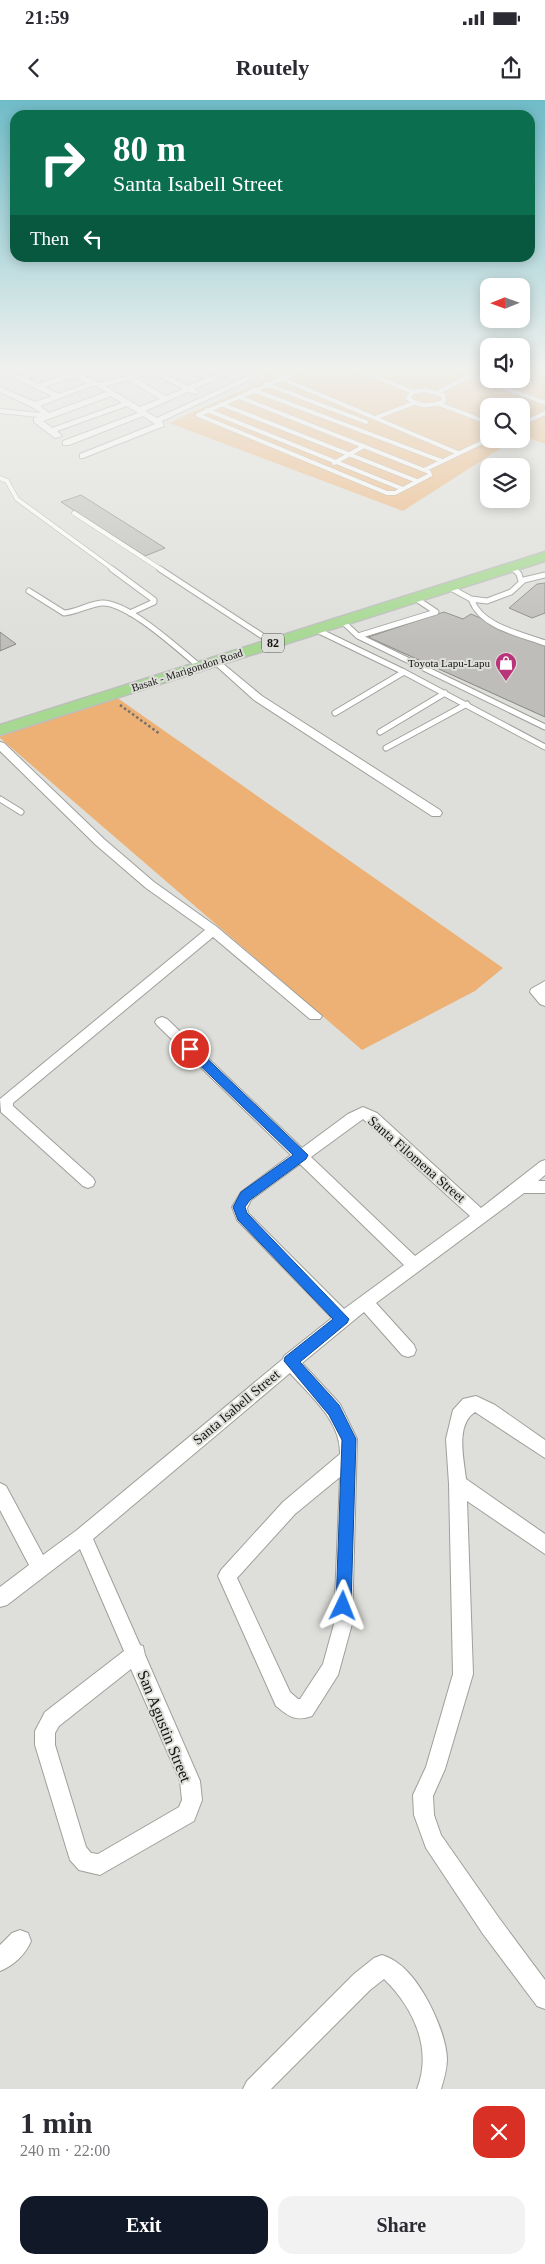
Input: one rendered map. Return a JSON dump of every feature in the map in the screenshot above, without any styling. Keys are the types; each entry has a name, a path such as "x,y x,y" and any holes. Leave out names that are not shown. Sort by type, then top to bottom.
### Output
{"main road":[{"name":"Basak - Marigondon Road","path":"0,730 545,556"}],"street":[{"path":"216,661 258,698 436,814"},
{"path":"0,745 100,842 150,885 213,930 315,1016"},
{"path":"88,1182 6,1108 6,1101 213,930"},
{"path":"545,986 536,992 545,1001"},
{"path":"162,1022 415,1266"},
{"name":"Santa Filomena Street","path":"343,1319 242,1216 239,1207 246,1196 352,1118 363,1114 372,1116 480,1216"},
{"name":"Santa Isabell Street","path":"0,1598 83,1536 290,1361 365,1302 521,1187 545,1166"},
{"path":"521,1187 545,1187"},
{"path":"365,1302 408,1350"},
{"path":"290,1361 334,1410 349,1439 349,1458 343,1624 330,1668 305,1709 294,1709 283,1699 227,1576 289,1508 349,1458"},
{"path":"545,1450 476,1404 469,1405 459,1416 454,1439 458,1484 463,1674 435,1769 423,1795 424,1815 433,1841 491,1926 545,1998"},
{"path":"458,1484 545,1545"},
{"path":"0,1492 40,1567"},
{"name":"San Agustin Street","path":"83,1536 136,1653 190,1781 192,1800 187,1814 100,1865 86,1863 77,1854 45,1745 45,1731 52,1719 136,1653"},
{"path":"0,1960 20,1941"},
{"path":"255,2089 362,1982 382,1966 390,1968 416,2001 435,2050 436,2072 429,2089"}],"lane":[{"path":"309,462 387,493 395,493 430,475 429,472 404,462"},
{"path":"324,468 335,462"},
{"path":"338,462 403,489"},
{"path":"369,462 417,482"},
{"path":"424,470 440,462"},
{"path":"0,478 7,481 17,499 154,600 154,602 130,613"},
{"path":"74,513 273,643"},
{"path":"512,567 519,574 521,581"},
{"path":"448,587 458,595 472,601 499,598 511,592 521,581 545,574"},
{"path":"29,591 64,613 106,603 130,613 199,666"},
{"path":"358,636 436,612 415,598"},
{"path":"472,601 472,607 486,619 545,643"},
{"path":"342,621 358,636 545,727"},
{"path":"315,629 446,693 545,746"},
{"path":"335,713 404,672"},
{"path":"380,732 446,693"},
{"path":"386,748 467,704"},
{"path":"0,799 21,812"}],"path":[{"path":"107,696 160,734"}],"shaded area":[{"path":"272,462 480,462 403,511"},
{"path":"116,697 503,968 475,991 362,1050 0,738 0,736"}],"building":[{"path":"81,495 165,548 145,556 61,502"},
{"path":"545,583 545,613 532,618 509,608 537,584"},
{"name":"Toyota Lapu-Lapu","path":"444,612 463,619 471,614 545,646 545,717 368,637"},
{"path":"0,632 16,644 0,651"}],"place":[{"name":"Toyota Lapu-Lapu","path":"506,682"}],"route":[{"path":"190,1049 302,1155 246,1196 239,1207 242,1216 343,1319 290,1361 334,1410 349,1439 343,1606"}]}
